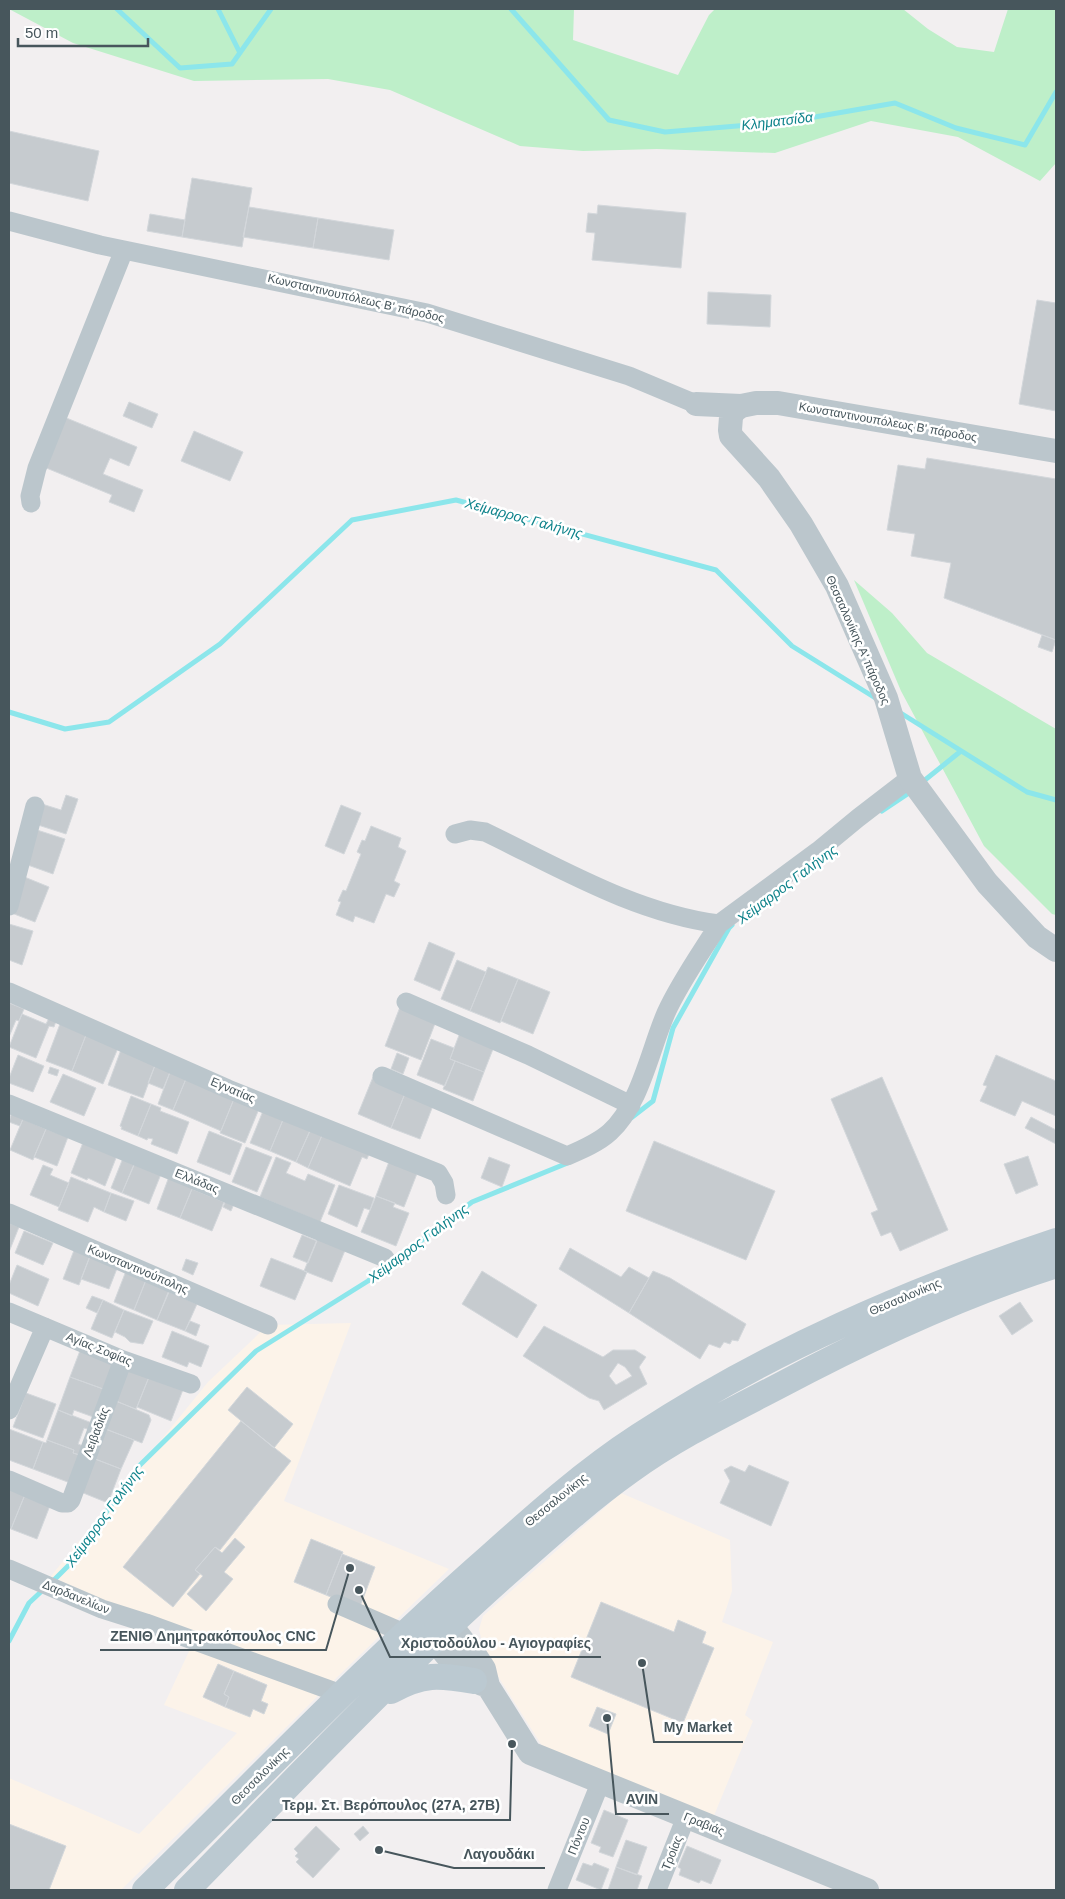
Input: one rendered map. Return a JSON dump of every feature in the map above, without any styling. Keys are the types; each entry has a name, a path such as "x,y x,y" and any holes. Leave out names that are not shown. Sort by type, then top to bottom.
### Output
{"main road":[{"name":"Θεσσαλονίκης","path":"145,1890 341,1694 419,1619 539,1512 638,1436 698,1399 825,1332 919,1290 1056,1241"},
{"name":"Θεσσαλονίκης","path":"186,1890 281,1792 443,1632 477,1600 592,1501 632,1470 668,1447 746,1403 873,1338 941,1307 1056,1265"},
{"path":"375,1699 406,1683 427,1676 453,1677 481,1684"}],"street":[{"name":"Κωνσταντινουπόλεως Β' πάροδος","path":"9,221 124,250 427,313 629,376 696,404"},
{"path":"31,503 30,496 37,468 124,250"},
{"name":"Κωνσταντινουπόλεως Β' πάροδος","path":"734,420 756,403 778,403 1056,451"},
{"name":"Θεσσαλονίκης Α' πάροδος","path":"696,404 734,420 731,436 769,478 801,524 837,586 886,698 910,778 987,883 1037,937 1056,950"},
{"path":"382,1076 567,1156 608,1134 621,1121 631,1106 667,1011 693,964 719,924 818,852 910,778"},
{"path":"9,906 35,806"},
{"path":"455,834 470,830 485,832 610,892 663,913 719,924"},
{"name":"Εγνατίας","path":"9,992 228,1088 438,1173 444,1183 446,1195"},
{"path":"406,1002 528,1055 631,1106"},
{"name":"Ελλάδας","path":"9,1104 385,1258"},
{"name":"Κωνσταντινούπολης","path":"9,1214 268,1326"},
{"name":"Αγίας Σοφίας","path":"9,1312 123,1360 191,1384"},
{"path":"9,1410 45,1327"},
{"name":"Λειβαδιάς","path":"9,1480 68,1504 123,1360"},
{"name":"Δαρδανελίων","path":"9,1569 102,1609 155,1626 341,1694"},
{"path":"337,1604 419,1619"},
{"name":"Γραβιάς","path":"419,1619 443,1632 458,1668 481,1684 530,1753 867,1890"},
{"name":"Πόντου","path":"557,1890 601,1782"},
{"name":"Τροίας","path":"657,1890 686,1817"}],"shaded area":[{"path":"351,1323 284,1501 449,1569 121,1890 9,1890 9,1778 139,1834 237,1733 164,1705 191,1647 43,1586 208,1382 268,1325"},
{"path":"621,1493 730,1540 732,1591 722,1622 773,1642 745,1715 753,1721 713,1818 546,1752 485,1656 479,1629 483,1616"}],"green space":[{"path":"9,9 574,9 573,40 678,75 709,15 715,9 903,9 928,29 957,47 994,52 1008,9 1056,9 1056,163 1040,181 958,137 871,121 775,153 657,149 583,151 520,146 390,90 328,79 194,81 73,43"},
{"path":"854,580 892,613 927,653 1056,729 1056,915 1052,914 984,846 901,691"}],"building":[{"path":"9,131 99,151 88,201 9,183"},
{"path":"192,178 252,188 242,247 182,237"},
{"path":"598,205 686,213 681,268 592,260 595,233 586,232 588,213 597,214"},
{"path":"249,207 318,218 313,248 243,237"},
{"path":"150,214 185,220 182,237 147,231"},
{"path":"318,218 394,230 389,260 313,248"},
{"path":"708,292 771,295 770,327 707,324"},
{"path":"1037,300 1056,303 1056,411 1019,404"},
{"path":"129,402 158,414 152,428 123,416"},
{"path":"64,417 137,447 129,466 110,458 103,474 143,490 134,512 109,502 112,495 44,467"},
{"path":"194,431 243,452 230,481 181,461"},
{"path":"927,458 1056,479 1056,640 944,598 951,563 911,556 915,534 887,530 898,465 925,469"},
{"path":"1042,635 1056,640 1052,652 1038,647"},
{"path":"66,795 78,799 66,834 35,824 42,804 61,810"},
{"path":"341,805 361,813 344,854 325,846"},
{"path":"371,826 401,838 398,847 406,851 394,881 400,884 394,897 386,894 374,923 355,916 353,922 336,915 341,902 338,901 343,890 346,891 361,854 357,852 362,840 365,841"},
{"path":"37,830 65,839 53,874 25,864"},
{"path":"22,876 49,887 35,922 9,912"},
{"path":"9,924 33,931 22,965 9,960"},
{"path":"429,942 455,953 440,991 414,980"},
{"path":"457,960 486,972 470,1011 441,999"},
{"path":"488,967 518,979 500,1023 470,1011"},
{"path":"518,979 550,992 533,1034 501,1021"},
{"path":"9,1003 24,1009 19,1021 16,1020 9,1037"},
{"path":"400,1007 436,1021 421,1060 385,1046"},
{"path":"22,1014 46,1024 49,1018 56,1021 54,1027 49,1026 36,1058 9,1047"},
{"path":"60,1024 86,1035 72,1071 46,1061"},
{"path":"461,1030 495,1044 484,1072 450,1059"},
{"path":"86,1035 118,1048 103,1084 72,1071"},
{"path":"431,1039 454,1048 450,1059 455,1061 445,1086 417,1075"},
{"path":"122,1047 157,1060 143,1098 108,1085"},
{"path":"397,1053 409,1058 403,1074 391,1069"},
{"path":"18,1055 44,1066 33,1092 9,1083 9,1078"},
{"path":"996,1055 1056,1081 1056,1116 1022,1101 1015,1116 980,1101 987,1086 983,1085"},
{"path":"157,1060 172,1067 163,1089 148,1083"},
{"path":"455,1061 484,1072 473,1101 443,1089"},
{"path":"50,1067 59,1070 57,1076 48,1073"},
{"path":"172,1067 188,1074 173,1110 158,1104"},
{"path":"63,1074 96,1088 84,1116 50,1102"},
{"path":"188,1074 236,1094 221,1131 173,1110"},
{"path":"373,1077 406,1091 391,1128 358,1114"},
{"path":"882,1077 948,1230 900,1251 891,1232 881,1236 871,1213 878,1210 831,1099"},
{"path":"406,1091 434,1103 420,1139 391,1128"},
{"path":"236,1094 261,1104 245,1143 220,1133"},
{"path":"131,1096 151,1104 138,1136 121,1129 122,1127 120,1126"},
{"path":"151,1104 161,1108 160,1111 189,1122 177,1154 151,1144 153,1139 148,1138 147,1140 138,1136"},
{"path":"265,1106 285,1115 270,1151 250,1143"},
{"path":"13,1108 25,1114 20,1126 9,1122"},
{"path":"285,1115 310,1131 296,1162 270,1151"},
{"path":"1031,1117 1056,1130 1056,1144 1025,1128"},
{"path":"23,1119 46,1129 33,1160 10,1150"},
{"path":"311,1128 323,1133 308,1168 296,1162"},
{"path":"46,1129 68,1137 57,1166 34,1157"},
{"path":"209,1131 242,1144 230,1175 197,1162"},
{"path":"323,1133 371,1149 367,1159 362,1157 350,1186 308,1168"},
{"path":"84,1140 114,1154 116,1158 105,1186 71,1173"},
{"path":"654,1141 775,1191 746,1260 626,1211"},
{"path":"246,1147 272,1157 257,1192 232,1182"},
{"path":"125,1153 137,1157 122,1193 111,1188"},
{"path":"1028,1156 1038,1185 1016,1194 1004,1164"},
{"path":"276,1157 291,1163 286,1173 305,1181 308,1174 335,1185 320,1222 260,1197"},
{"path":"489,1157 510,1165 502,1187 481,1178"},
{"path":"390,1159 418,1171 404,1207 376,1196"},
{"path":"135,1163 161,1174 149,1204 122,1193"},
{"path":"43,1165 53,1169 50,1175 69,1183 59,1207 30,1195"},
{"path":"170,1174 194,1184 180,1218 157,1209"},
{"path":"71,1177 111,1193 104,1212 94,1207 88,1222 58,1210"},
{"path":"339,1185 374,1198 370,1210 364,1208 357,1227 328,1214"},
{"path":"192,1189 224,1202 212,1231 180,1218"},
{"path":"111,1193 134,1201 126,1221 104,1212"},
{"path":"228,1196 236,1199 231,1211 223,1207"},
{"path":"376,1196 395,1203 393,1207 409,1213 396,1246 361,1232"},
{"path":"9,1223 19,1227 9,1252"},
{"path":"24,1231 53,1243 43,1265 15,1253"},
{"path":"302,1235 317,1241 308,1263 293,1257"},
{"path":"318,1237 346,1248 332,1282 304,1271"},
{"path":"76,1245 92,1251 79,1285 63,1279"},
{"path":"570,1248 621,1277 629,1267 649,1278 629,1313 559,1269"},
{"path":"90,1256 118,1266 109,1289 81,1279"},
{"path":"271,1258 307,1272 295,1300 260,1286"},
{"path":"186,1259 198,1263 193,1275 182,1270"},
{"path":"17,1265 49,1279 38,1306 9,1293 9,1285"},
{"path":"126,1271 146,1280 134,1310 114,1302"},
{"path":"482,1271 537,1305 517,1338 462,1304"},
{"path":"653,1271 670,1278 746,1324 738,1341 732,1340 730,1344 724,1342 720,1348 709,1344 700,1359 629,1313"},
{"path":"146,1280 171,1285 157,1320 134,1310"},
{"path":"169,1292 197,1304 185,1331 157,1320"},
{"path":"92,1296 103,1300 97,1313 86,1308"},
{"path":"103,1300 124,1310 112,1338 91,1329"},
{"path":"1020,1302 1033,1321 1012,1335 999,1316"},
{"path":"124,1310 153,1321 143,1344 130,1342 115,1332"},
{"path":"190,1321 200,1325 196,1336 185,1331"},
{"path":"544,1326 603,1357 613,1350 635,1350 646,1357 639,1367 647,1384 604,1410 599,1401 589,1398 523,1356","holes":["618,1363 625,1367 632,1376 616,1385 609,1376"]},
{"path":"172,1331 209,1346 201,1367 189,1362 187,1367 162,1357"},
{"path":"81,1348 117,1362 106,1390 70,1377"},
{"path":"124,1366 149,1377 136,1409 110,1399"},
{"path":"70,1377 106,1390 96,1418 74,1410 72,1416 58,1410"},
{"path":"149,1377 184,1387 171,1421 137,1407"},
{"path":"247,1387 293,1424 274,1448 228,1410"},
{"path":"26,1393 56,1404 43,1438 13,1427"},
{"path":"114,1400 149,1415 151,1420 142,1443 103,1428"},
{"path":"58,1410 92,1423 90,1430 84,1428 78,1444 86,1447 83,1456 73,1453 74,1450 47,1440"},
{"path":"241,1421 291,1461 220,1550 215,1547 195,1570 200,1574 173,1607 123,1567"},
{"path":"100,1427 134,1440 121,1469 90,1457"},
{"path":"9,1429 43,1442 33,1469 9,1460"},
{"path":"47,1440 74,1450 73,1453 83,1456 73,1484 33,1469 43,1442 46,1443"},
{"path":"90,1457 121,1469 108,1503 76,1490"},
{"path":"749,1465 789,1482 771,1526 720,1503 730,1481 724,1470 731,1466 745,1472"},
{"path":"9,1485 26,1492 11,1529 9,1528"},
{"path":"26,1492 51,1503 37,1539 11,1529"},
{"path":"235,1538 245,1547 224,1572 233,1579 206,1611 187,1594 203,1576 195,1570 215,1547 222,1553"},
{"path":"311,1539 343,1552 326,1595 294,1582"},
{"path":"342,1554 375,1567 359,1609 326,1595"},
{"path":"601,1602 674,1632 678,1620 706,1632 702,1643 714,1648 683,1723 571,1677"},
{"path":"218,1664 234,1671 224,1694 229,1697 225,1707 203,1697"},
{"path":"234,1671 267,1685 261,1701 268,1704 264,1714 253,1709 250,1717 225,1707 229,1697 224,1694"},
{"path":"597,1707 616,1714 608,1734 589,1726"},
{"path":"604,1810 628,1820 613,1857 599,1852 601,1847 591,1843"},
{"path":"9,1824 66,1846 49,1890 9,1889"},
{"path":"316,1826 340,1849 313,1878 296,1862 299,1859 295,1856 298,1853 294,1849"},
{"path":"363,1826 369,1833 360,1841 354,1834"},
{"path":"626,1840 647,1847 637,1875 616,1867"},
{"path":"687,1846 721,1860 711,1884 701,1880 699,1883 679,1875 681,1869 678,1867"},
{"path":"583,1863 592,1866 594,1863 609,1869 601,1890 576,1880"},
{"path":"616,1867 642,1876 637,1890 608,1890"}],"waterway":[{"name":"Κληματσίδα","path":"117,9 180,68 232,64 271,9"},
{"path":"218,9 240,53"},
{"name":"Κληματσίδα","path":"511,9 609,120 665,132 786,122 895,103 956,128 1025,145 1056,92"},
{"name":"Χείμαρρος Γαλήνης","path":"9,712 65,729 109,722 220,644 352,520 456,500 716,570 792,646 877,699"},
{"name":"Χείμαρρος Γαλήνης","path":"899,712 1027,792 1056,800"},
{"name":"Χείμαρρος Γαλήνης","path":"920,784 961,751"},
{"name":"Χείμαρρος Γαλήνης","path":"882,811 912,791"},
{"name":"Χείμαρρος Γαλήνης","path":"631,1118 653,1101 673,1028 732,925"},
{"name":"Χείμαρρος Γαλήνης","path":"51,1583 68,1566 139,1466 256,1351 368,1281 472,1202 570,1162"},
{"name":"Χείμαρρος Γαλήνης","path":"9,1641 29,1603 45,1588"}],"place":[{"name":"ΖΕΝΙΘ Δημητρακόπουλος CNC","path":"350,1568"},
{"name":"Χριστοδούλου - Αγιογραφίες","path":"359,1590"},
{"name":"My Market","path":"642,1663"},
{"name":"AVIN","path":"607,1718"},
{"name":"Τερμ. Στ. Βερόπουλος (27Α, 27Β)","path":"512,1744"},
{"name":"Λαγουδάκι","path":"379,1850"}]}
